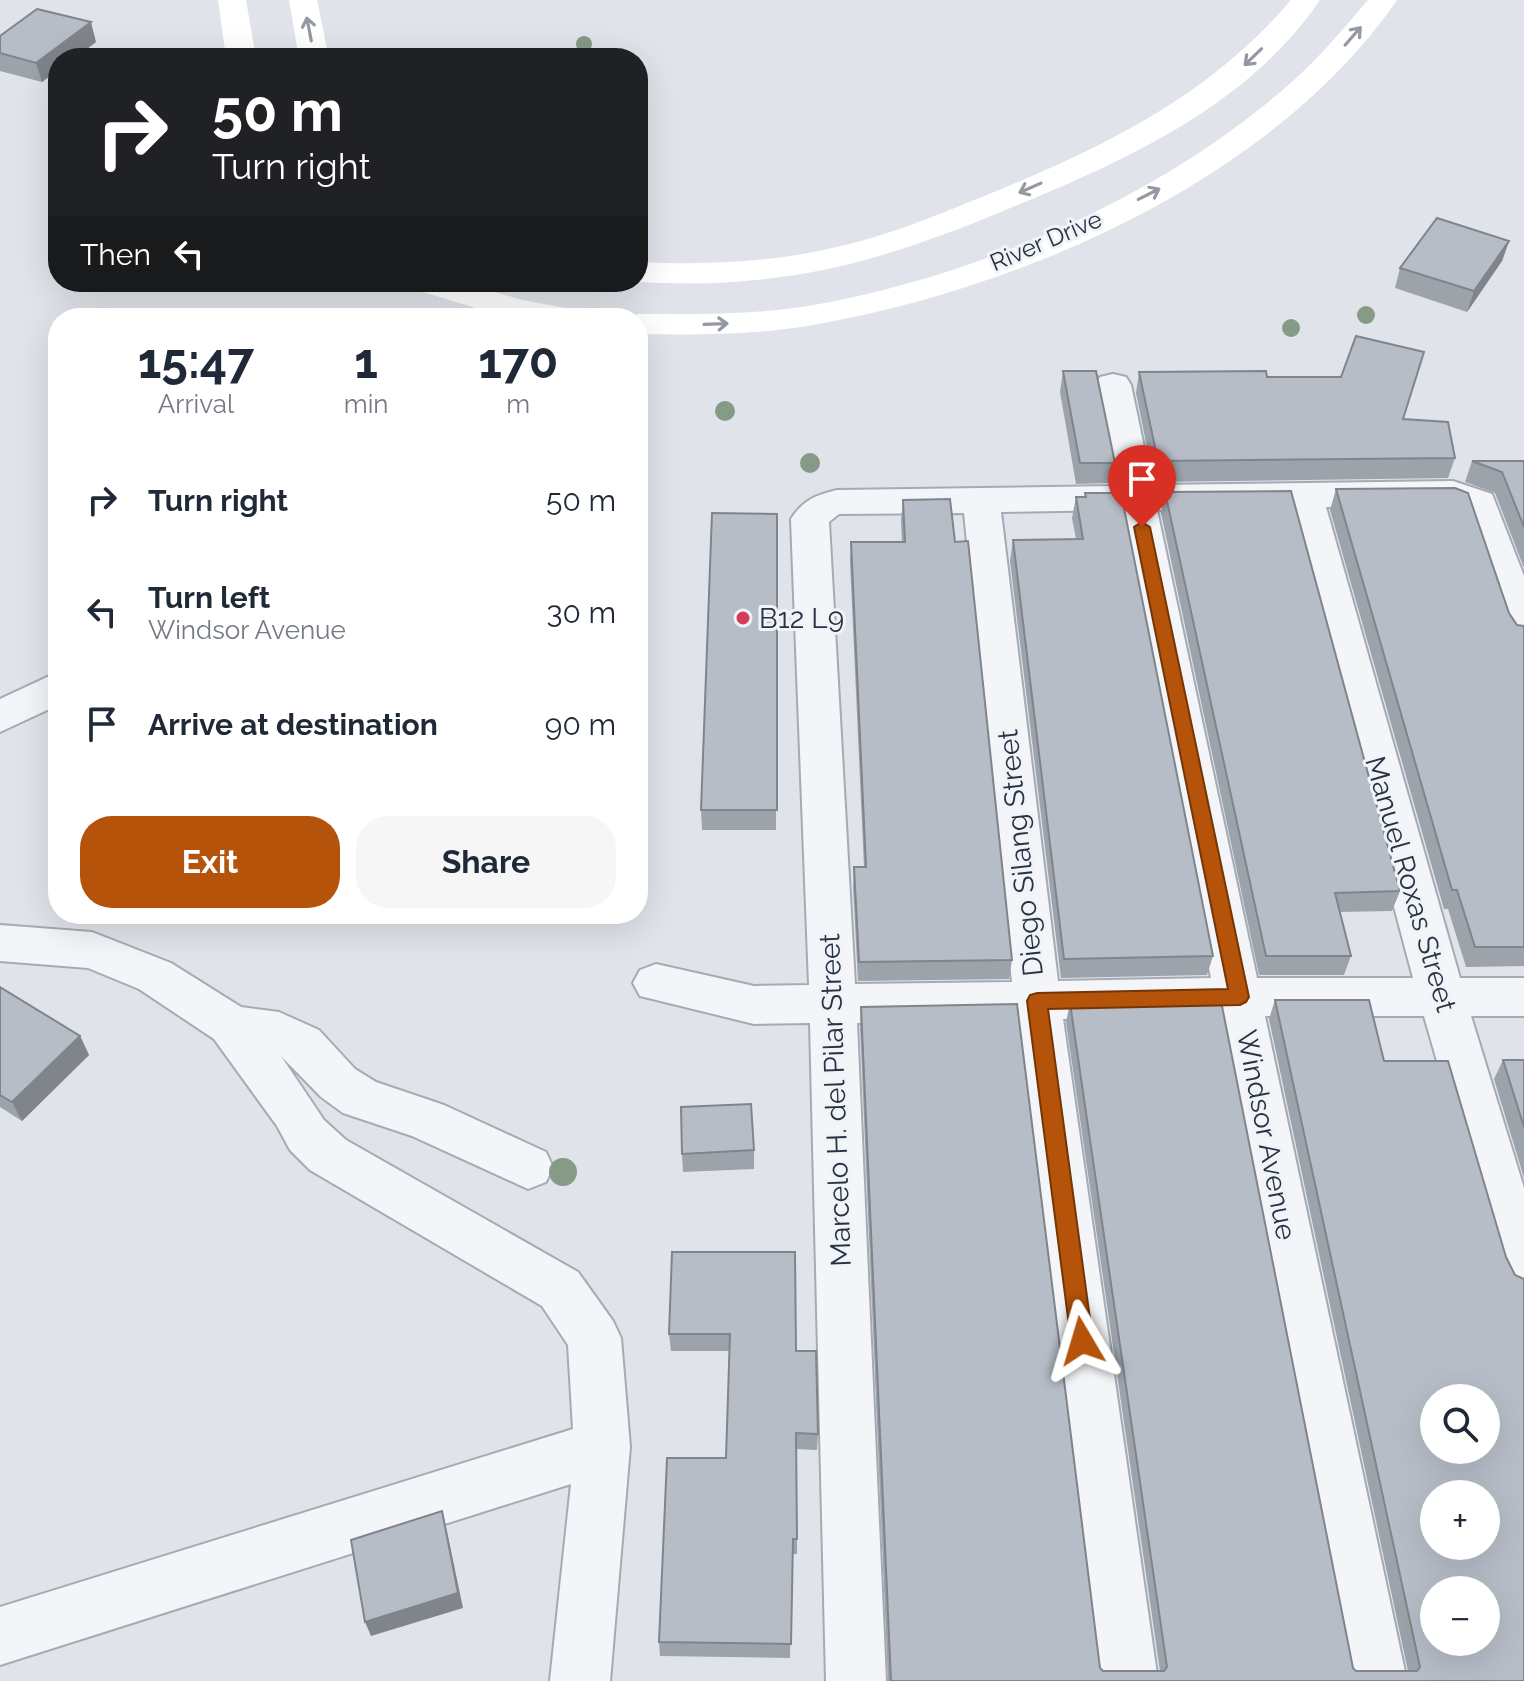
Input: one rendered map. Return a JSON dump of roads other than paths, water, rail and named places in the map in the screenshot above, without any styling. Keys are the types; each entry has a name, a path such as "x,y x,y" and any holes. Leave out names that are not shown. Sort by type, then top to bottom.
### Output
{"street":[{"path":"232,0 239,48"},
{"path":"303,0 312,48"},
{"name":"River Drive","path":"648,272 761,270 811,263 878,246 1014,195 1104,155 1168,121 1230,78 1306,0"},
{"name":"River Drive","path":"648,324 720,324 816,314 930,286 1046,243 1167,184 1264,121 1334,58 1383,0"},
{"path":"457,292 512,308"},
{"name":"Windsor Avenue","path":"1113,385 1377,1681"},
{"path":"981,499 1453,493 1479,503 1524,632"},
{"name":"Manuel Roxas Street","path":"1303,494 1442,997 1524,1273"},
{"name":"Marcelo H. del Pilar Street","path":"856,1681 833,1002 810,519 821,507 837,502 981,499"},
{"name":"Diego Silang Street","path":"981,499 1037,1001 1128,1681"},
{"path":"0,717 48,692"},
{"path":"0,943 92,950 155,976 231,1025 294,1111 307,1135 328,1155 560,1289 594,1338 602,1447 580,1681"},
{"path":"656,983 754,1005 1240,997 1524,997"},
{"path":"231,1025 279,1032 302,1044 338,1083 360,1098 427,1120 528,1167"},
{"path":"0,1636 602,1447"}],"place":[{"name":"B12 L9","path":"743,618"}]}
